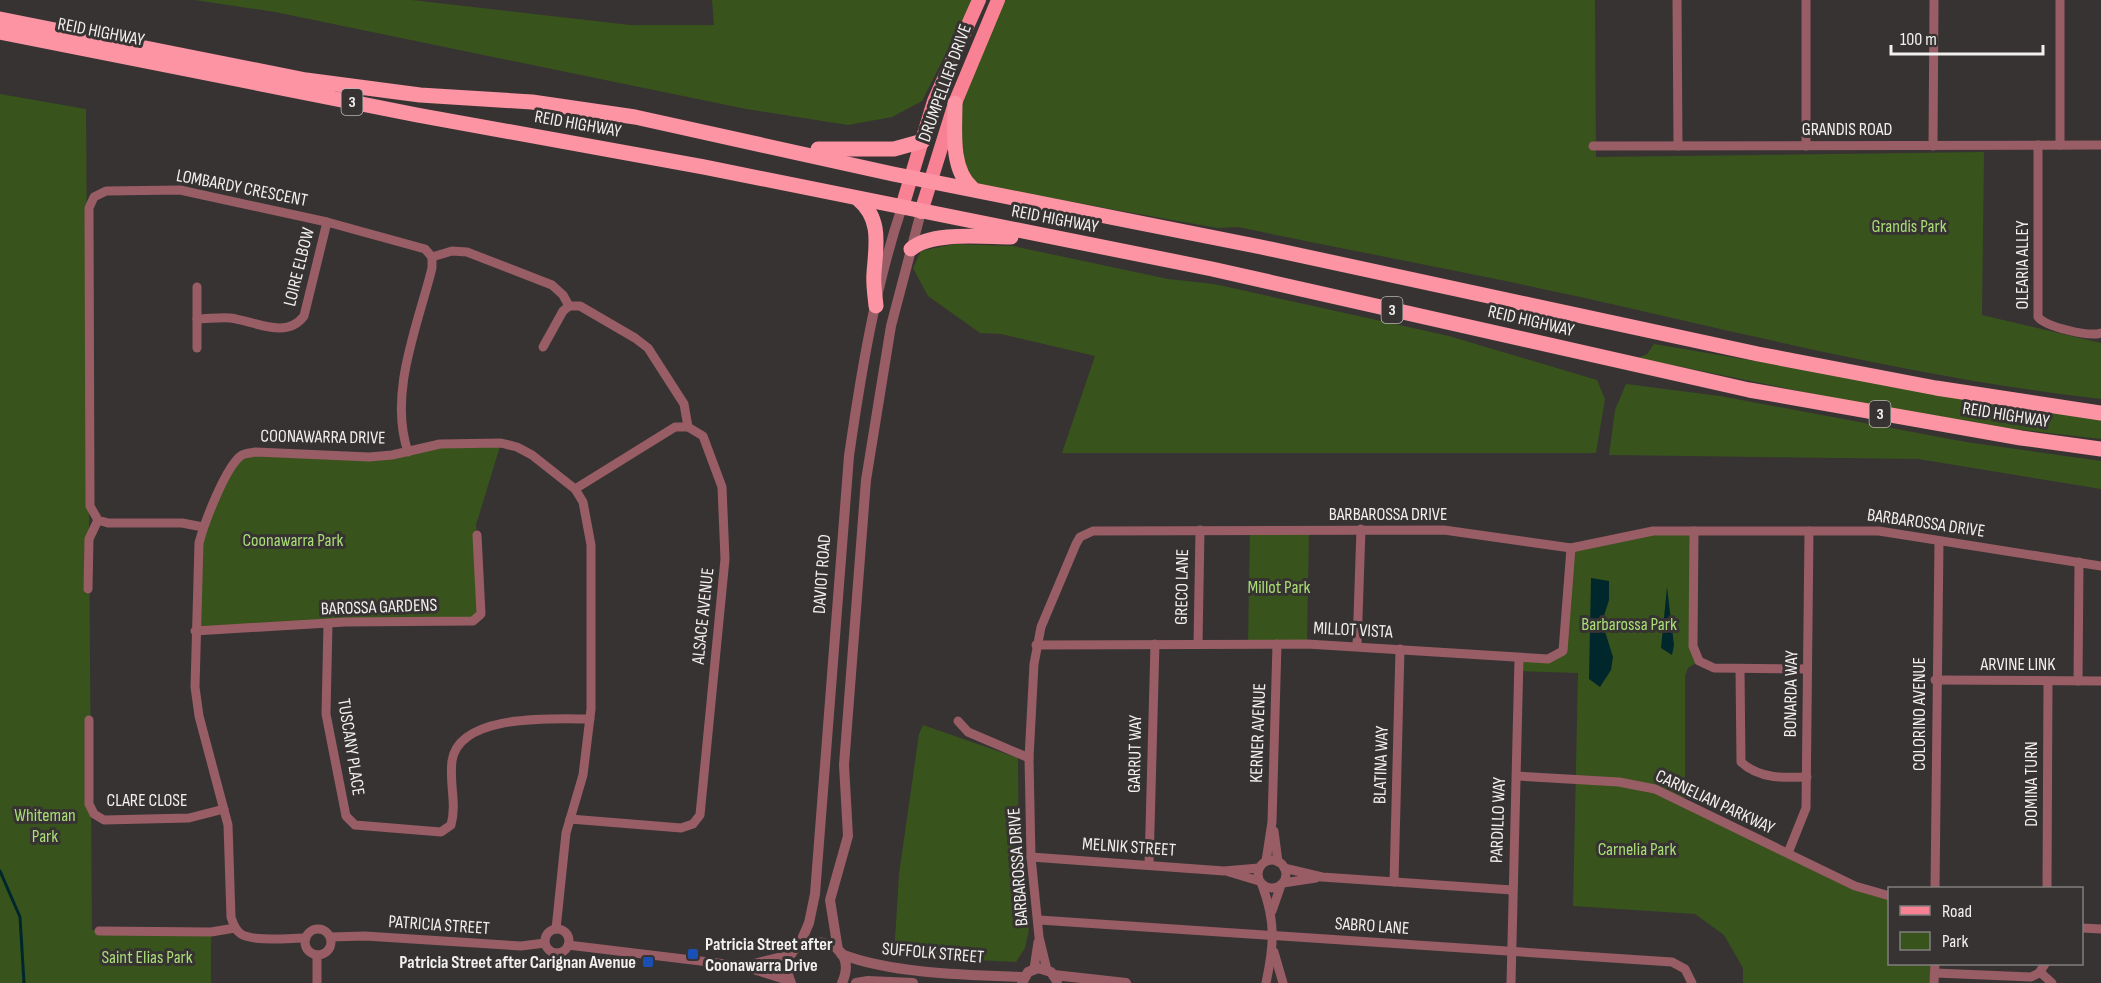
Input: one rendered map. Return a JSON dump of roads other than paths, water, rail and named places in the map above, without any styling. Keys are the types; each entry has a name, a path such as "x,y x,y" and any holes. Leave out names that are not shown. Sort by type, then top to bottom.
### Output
{"highway":[{"name":"REID HIGHWAY","path":"0,20 306,80 420,95 532,102 635,117 930,181 1580,314 1669,335 1869,376 2101,412"},
{"name":"REID HIGHWAY","path":"0,32 1212,269 1661,371 1841,408 2101,449"},
{"path":"955,103 958,163 962,177 972,188"},
{"path":"635,117 670,115 820,149 894,149 923,141"},
{"path":"858,199 871,212 874,221 876,306"},
{"path":"911,249 918,243 939,238 1041,236"}],"main road":[{"name":"DRUMPELLIER DRIVE","path":"903,207 934,101 979,0"},
{"name":"DRUMPELLIER DRIVE","path":"921,212 955,103 998,0"}],"street":[{"path":"1677,0 1678,146"},
{"path":"1806,0 1806,146"},
{"path":"1933,146 1934,0"},
{"path":"2060,0 2060,145"},
{"name":"OLEARIA ALLEY","path":"2038,145 2038,317 2045,324 2092,335 2101,333"},
{"name":"GRANDIS ROAD","path":"1593,146 2101,145"},
{"name":"LOMBARDY CRESCENT","path":"98,520 90,506 89,208 94,197 106,191 180,190 417,244 426,249 432,257"},
{"name":"DAVIOT ROAD","path":"790,982 788,967 809,923 815,894 844,493 859,389 876,306 903,207"},
{"name":"DAVIOT ROAD","path":"842,983 846,969 839,952 830,900 848,836 844,765 866,480 887,346 921,212"},
{"name":"LOIRE ELBOW","path":"197,319 229,318 280,328 298,324 304,316 327,222"},
{"path":"408,452 403,436 403,382 432,268 432,257 452,251 467,252 552,285 563,295 569,306"},
{"path":"197,286 197,348"},
{"path":"543,347 563,311 569,306 580,306 648,348 684,404 688,427 675,427 575,489 583,502 591,544 590,719 584,775 566,832 556,929"},
{"name":"ALSACE AVENUE","path":"570,819 681,828 693,824 700,815 725,559 722,487 703,436 688,427"},
{"name":"COONAWARRA DRIVE","path":"235,928 231,917 230,845 224,809 195,687 195,631 199,543 209,511 236,461 243,454 256,452 369,457 408,452 440,444 501,443 518,447 532,455 575,489"},
{"path":"88,589 89,539 98,520 108,524 182,523 203,527"},
{"path":"1357,646 1361,529"},
{"name":"BARBAROSSA DRIVE","path":"1034,969 1040,937 1033,891 1029,758 1036,645 1076,544 1085,534 1093,531 1200,530 1464,531 1571,548 1637,533 1879,531 2101,566"},
{"name":"GRECO LANE","path":"1198,644 1200,530"},
{"path":"1694,531 1693,646 1699,661 1706,666 1740,669 1808,669"},
{"name":"BONARDA WAY","path":"1788,854 1805,813 1809,531"},
{"name":"BAROSSA GARDENS","path":"195,631 345,622 473,621 481,614 477,535"},
{"name":"COLORINO AVENUE","path":"1935,887 1935,680 1939,541"},
{"name":"MILLOT VISTA","path":"1036,645 1357,646 1548,659 1563,651 1571,548"},
{"path":"2078,681 2079,562"},
{"name":"TUSCANY PLACE","path":"328,624 326,714 346,816 355,825 441,832 451,825 454,813 452,761 459,741 471,733 523,720 590,719"},
{"name":"GARRUT WAY","path":"1149,865 1155,644"},
{"name":"KERNER AVENUE","path":"1263,864 1272,822 1277,644"},
{"name":"BLATINA WAY","path":"1394,882 1401,649"},
{"name":"PARDILLO WAY","path":"1511,983 1519,658"},
{"path":"1740,669 1741,762 1765,775 1807,777"},
{"name":"ARVINE LINK","path":"1935,680 2101,681"},
{"name":"DOMINA TURN","path":"2047,887 2048,681"},
{"name":"CLARE CLOSE","path":"89,720 89,804 94,814 104,820 189,818 224,809"},
{"path":"958,721 968,732 1029,758"},
{"name":"CARNELIAN PARKWAY","path":"1517,777 1619,782 1654,789 1855,886 1888,895"},
{"name":"KERNER AVENUE","path":"1272,822 1281,865"},
{"name":"MELNIK STREET","path":"1031,857 1224,870 1263,864"},
{"path":"1266,983 1273,950 1273,935 1272,911 1261,883 1263,864 1281,865 1322,877 1512,890"},
{"path":"1272,911 1286,875 1281,865"},
{"name":"MELNIK STREET","path":"1224,870 1261,883"},
{"path":"1261,883 1272,888 1322,877"},
{"name":"SABRO LANE","path":"1039,920 1672,962 1685,969 1692,983"},
{"path":"99,931 211,932 235,928 242,934 254,938 306,938"},
{"path":"2083,928 2101,929"},
{"path":"320,929 330,937 329,950 317,955 306,948 306,938 311,932 320,929"},
{"path":"556,929 565,932 568,945 562,952 554,953 545,943 548,933 556,929"},
{"name":"PATRICIA STREET","path":"330,937 365,936 521,946 545,943"},
{"name":"BARBAROSSA DRIVE","path":"1040,937 1053,976"},
{"name":"SUFFOLK STREET","path":"796,950 819,941 858,961 893,967 1023,980"},
{"path":"568,945 742,966 790,982"},
{"path":"742,966 796,950"},
{"path":"1273,950 1282,983"},
{"path":"317,955 317,983"},
{"path":"1934,983 1935,968 2024,977 2043,968 2052,983"},
{"path":"1023,980 1034,969 1053,976 1126,983"},
{"name":"SUFFOLK STREET","path":"856,983 913,983"}],"water":[{"path":"1591,578 1609,581 1609,600 1602,622 1613,657 1611,670 1600,687 1589,679"},
{"path":"1667,587 1674,645 1672,655 1661,648"}],"waterway":[{"path":"0,871 20,917 24,983"}],"place":[{"name":"Patricia Street after Coonawarra Drive","path":"693,954"},
{"name":"Patricia Street after Carignan Avenue","path":"648,962"}],"park label":[{"name":"Grandis Park","path":"1909,226"},
{"name":"Coonawarra Park","path":"293,540"},
{"name":"Millot Park","path":"1279,587"},
{"name":"Barbarossa Park","path":"1629,624"},
{"name":"Whiteman Park","path":"45,825"},
{"name":"Carnelia Park","path":"1637,849"},
{"name":"Saint Elias Park","path":"147,957"}]}
